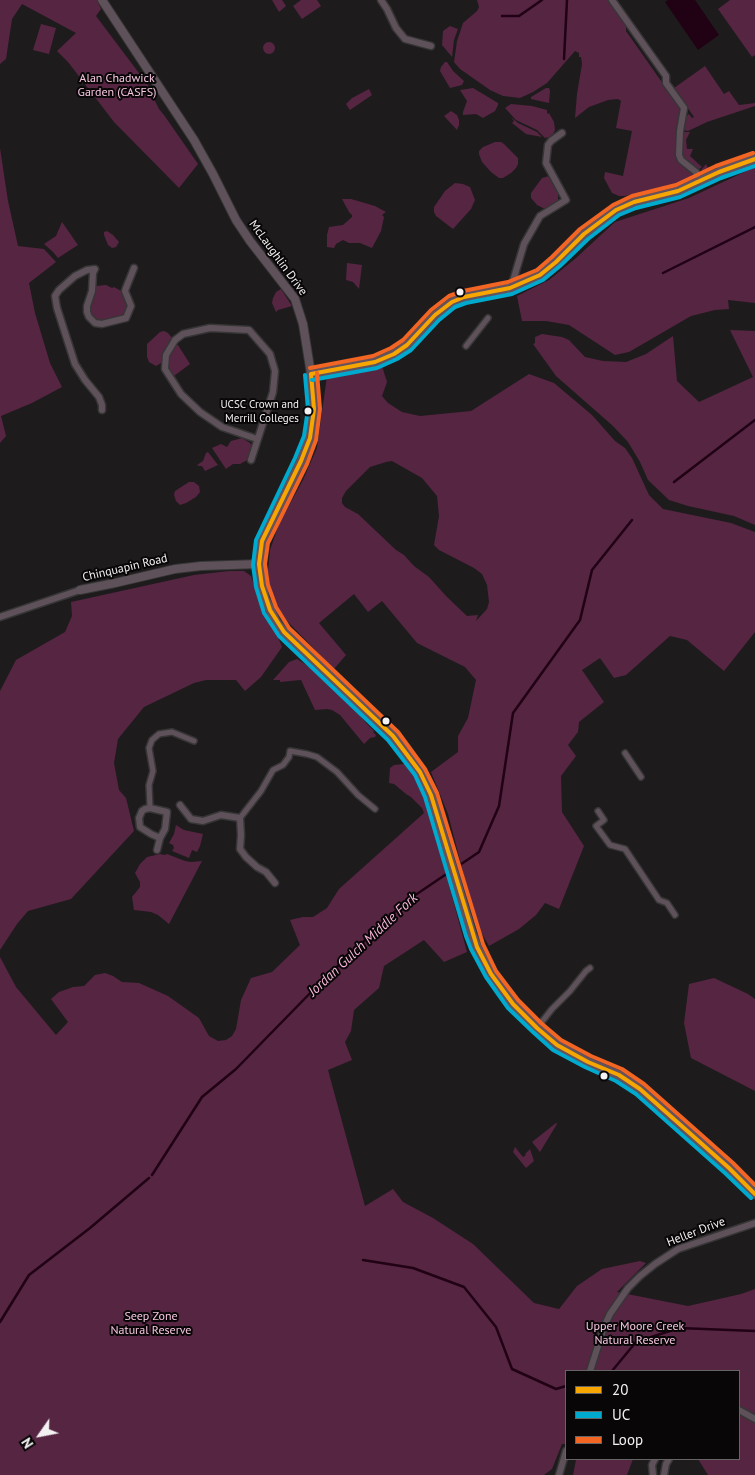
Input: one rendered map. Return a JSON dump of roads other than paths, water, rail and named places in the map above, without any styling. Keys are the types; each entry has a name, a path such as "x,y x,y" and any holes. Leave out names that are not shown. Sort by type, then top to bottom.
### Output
{"main road":[{"path":"311,374 375,362 394,354 407,345 435,316 452,302 464,297 500,291 522,284 547,269 584,234 616,210 634,202 678,191 699,180 755,159"},
{"name":"McLaughlin Drive","path":"311,374 314,409 310,438 301,461 262,541 259,564 262,586 265,599 276,622 294,642 396,739 412,760 426,783 467,917 481,956 513,1004 536,1028 557,1045 588,1062 619,1075 640,1089 755,1194"}],"street":[{"name":"McLaughlin Drive","path":"102,0 194,140 246,236 295,299 303,324 311,374"},
{"path":"382,0 396,28 405,39 431,46"},
{"path":"612,0 666,76 666,82 684,108 680,131 679,155 681,160 696,172 699,180"},
{"path":"513,281 524,244 540,216 566,200 546,163 548,145 562,133"},
{"path":"102,410 99,397 75,364 55,300 57,292 67,283 87,270 95,269 93,272 92,291 87,306 87,312 91,320 102,324 126,318 131,306 126,288 134,268"},
{"path":"466,346 488,318"},
{"path":"251,460 273,392 275,371 266,347 250,330 242,329 210,328 183,334 175,340 166,355 164,369 180,394 200,412 222,427 257,439"},
{"name":"Chinquapin Road","path":"0,617 80,590 175,568 259,564"},
{"path":"150,808 148,785 153,771 149,748 152,740 159,734 172,732 194,741"},
{"path":"275,883 266,872 256,867 246,857 240,848 240,818 261,790 272,770 283,765 289,757 290,751 317,757 337,772 358,795 375,809"},
{"path":"625,753 641,777"},
{"path":"180,805 191,819 202,821 221,815 240,818"},
{"path":"157,850 165,829 168,812 150,808 142,811 138,823 143,830 160,838"},
{"path":"598,811 604,820 596,826 610,845 625,849 659,900 667,903 675,915"},
{"path":"536,1028 590,968"},
{"name":"Heller Drive","path":"591,1369 610,1314 628,1288 640,1276 678,1249 755,1222"},
{"path":"740,1411 755,1419"},
{"path":"559,1475 565,1454"},
{"path":"652,1475 652,1465 654,1460"},
{"path":"664,1475 668,1460"}],"waterway":[{"path":"502,16 519,16 542,0"},
{"path":"564,59 567,0"},
{"path":"663,273 755,227"},
{"name":"Jordan Gulch Middle Fork","path":"674,482 755,420"},
{"name":"Jordan Gulch Middle Fork","path":"152,1175 202,1097 236,1069 320,983 405,902 479,852 499,806 513,713 580,620 592,570 632,520"},
{"name":"Jordan Gulch Middle Fork","path":"0,1322 29,1275 90,1228 149,1178"},
{"path":"363,1260 413,1268 464,1287 496,1327 512,1369 556,1389 565,1386"},
{"path":"613,1370 636,1342 679,1328 755,1331"}],"place":[{"name":"UCSC Crown and Merrill Colleges","path":"308,411"}],"park label":[{"name":"Alan Chadwick Garden (CASFS)","path":"117,86"},
{"name":"Seep Zone Natural Reserve","path":"151,1324"},
{"name":"Upper Moore Creek Natural Reserve","path":"635,1334"}]}
